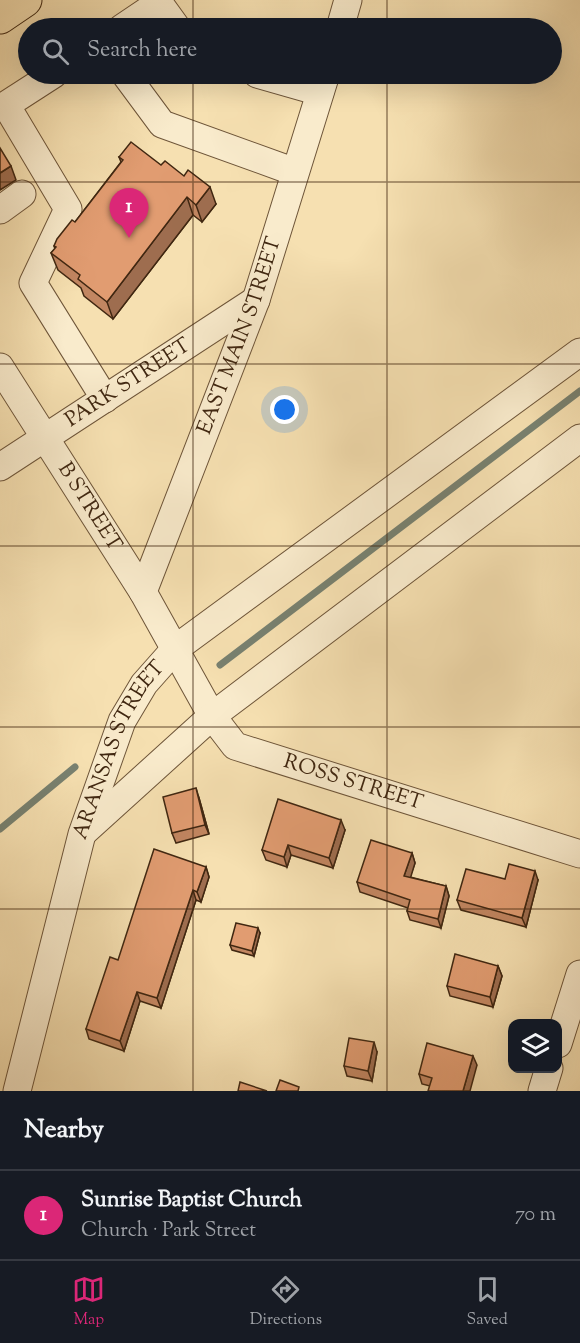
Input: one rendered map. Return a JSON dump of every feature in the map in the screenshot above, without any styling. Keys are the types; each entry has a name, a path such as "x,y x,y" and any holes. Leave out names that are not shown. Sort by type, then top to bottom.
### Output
{"main road":[{"path":"0,16 25,0"}],"street":[{"path":"343,18 348,0"},
{"path":"137,18 159,3 170,18"},
{"path":"38,84 3,106 68,209 33,283 105,399"},
{"path":"132,84 162,124 295,172"},
{"name":"EAST MAIN STREET","path":"143,592 256,300 323,84"},
{"path":"0,210 22,194"},
{"name":"PARK STREET","path":"0,467 256,300"},
{"name":"ARANSAS STREET","path":"82,834 122,721 144,684 175,650 580,352"},
{"name":"B STREET","path":"0,367 143,592 175,650"},
{"name":"ARANSAS STREET","path":"82,834 212,716 580,438"},
{"name":"ROSS STREET","path":"175,650 212,716 235,746 580,854"},
{"path":"17,1091 82,834"},
{"path":"562,1031 580,974"},
{"path":"542,1091 547,1073"}],"building":[{"path":"131,142 161,165 165,161 184,176 188,170 210,187 196,205 187,197 107,302 78,279 80,275 51,253 56,247 54,246 57,239 72,220 75,222 123,160 119,157"},
{"path":"0,148 11,166 0,173"},
{"path":"196,788 205,825 172,833 163,797"},
{"path":"278,799 341,820 329,858 288,845 284,857 262,850"},
{"path":"371,840 412,853 404,876 446,886 438,919 407,911 410,900 357,882"},
{"path":"154,849 206,867 197,892 193,890 157,998 137,992 120,1041 86,1029 110,957 118,960"},
{"path":"509,864 535,871 522,918 457,900 466,869 505,879"},
{"path":"236,923 258,928 252,951 230,945"},
{"path":"455,954 498,966 490,997 447,986"},
{"path":"349,1038 374,1042 368,1071 344,1066"},
{"path":"427,1043 473,1056 463,1091 428,1091 432,1078 419,1074"},
{"path":"280,1080 299,1087 298,1091 276,1091"},
{"path":"240,1082 267,1091 238,1091"}],"waterway":[{"path":"220,665 580,391"},
{"path":"0,829 75,767"}],"place":[{"name":"Sunrise Baptist Church","path":"129,238"}]}
